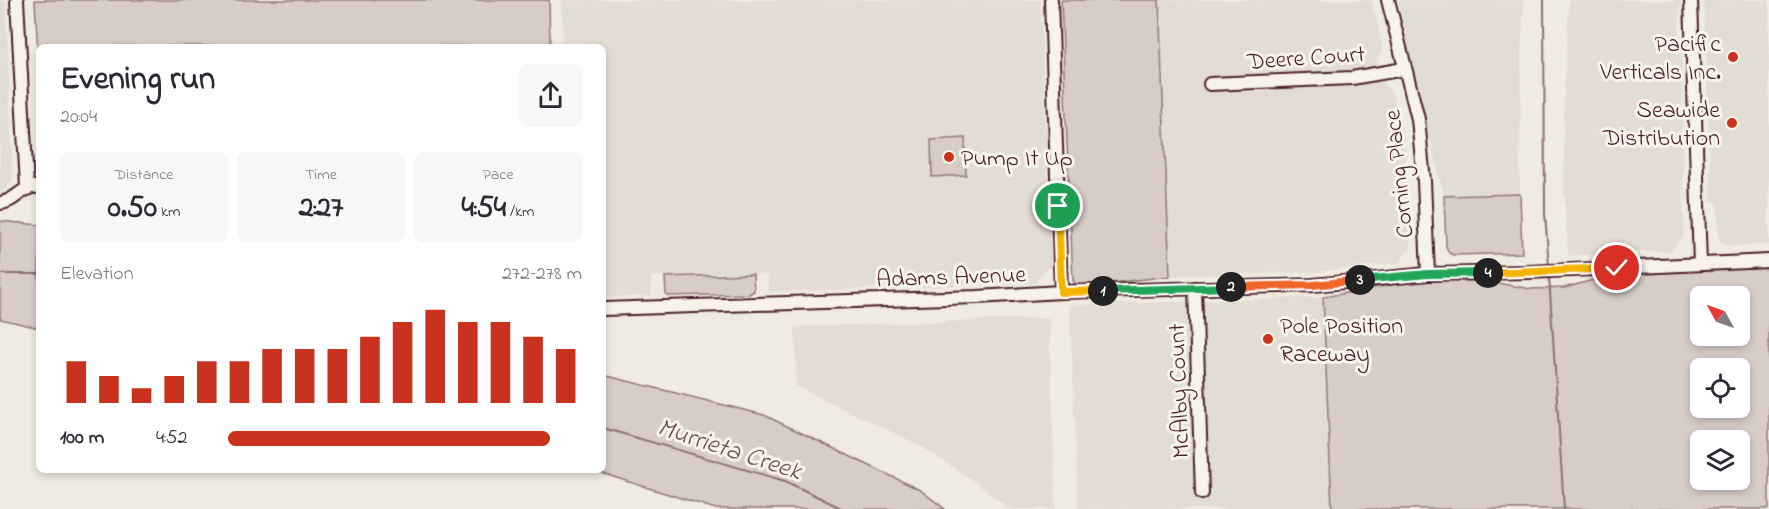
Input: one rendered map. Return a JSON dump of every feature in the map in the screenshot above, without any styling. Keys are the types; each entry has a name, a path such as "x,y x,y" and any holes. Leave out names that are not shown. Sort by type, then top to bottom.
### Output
{"street":[{"path":"0,203 9,202 33,187 17,0"},
{"path":"1051,0 1061,292"},
{"name":"Corning Place","path":"1388,0 1418,119 1428,274"},
{"path":"1690,0 1700,264"},
{"name":"Deere Court","path":"1210,84 1352,78 1404,69"},
{"name":"Adams Avenue","path":"606,309 1313,285 1428,274 1562,271 1769,261"},
{"name":"McAlby Count","path":"1195,288 1202,493"}],"shaded area":[{"path":"0,0 6,0 13,181 0,194"},
{"path":"35,0 549,0 550,44 37,44"},
{"path":"561,0 1040,0 1052,267 1048,267 1037,279 1037,283 769,292 767,274 651,277 651,296 606,298 606,44 563,44"},
{"path":"1061,0 1159,0 1170,276 1086,286 1075,284 1073,280"},
{"path":"1159,0 1372,0 1383,49 1377,60 1380,81 1393,94 1405,141 1411,248 1398,263 1317,272 1170,276"},
{"path":"1398,0 1524,0 1521,57 1520,194 1444,196"},
{"path":"1569,0 1681,0 1679,29 1682,71 1684,236 1669,252 1568,256 1564,188 1564,102"},
{"path":"1704,0 1769,0 1769,245 1727,246 1719,241 1717,202 1711,202"},
{"name":"Pump It Up","path":"965,138 966,175 932,177 931,140"},
{"path":"1520,194 1522,253 1453,255 1449,253 1446,246 1444,196"},
{"path":"0,221 36,225 36,327 0,319"},
{"path":"1769,266 1769,509 1332,509 1323,297 1407,282 1442,280 1491,282 1531,289 1564,288 1608,276 1639,272"},
{"path":"753,274 754,291 749,294 668,296 666,294 665,277"},
{"path":"1323,297 1332,509 1078,509 1070,305"},
{"path":"1049,318 1056,509 1010,509 975,482 921,446 796,386 795,327"},
{"path":"606,376 764,415 920,490 945,509 716,509 601,473 606,473"}],"waterway":[{"path":"1544,0 1545,213 1549,267"},
{"name":"Murrieta Creek","path":"0,274 36,274"},
{"path":"1549,276 1564,509"},
{"name":"Murrieta Creek","path":"606,429 785,481 843,509"}],"place":[{"name":"Pacific Verticals Inc.","path":"1733,57"},
{"name":"Seawide Distribution","path":"1732,123"},
{"name":"Pump It Up","path":"949,157"},
{"name":"Pole Position Raceway","path":"1268,339"}],"route":[{"path":"1058,206 1061,292 1313,285 1428,274 1617,268"}]}
